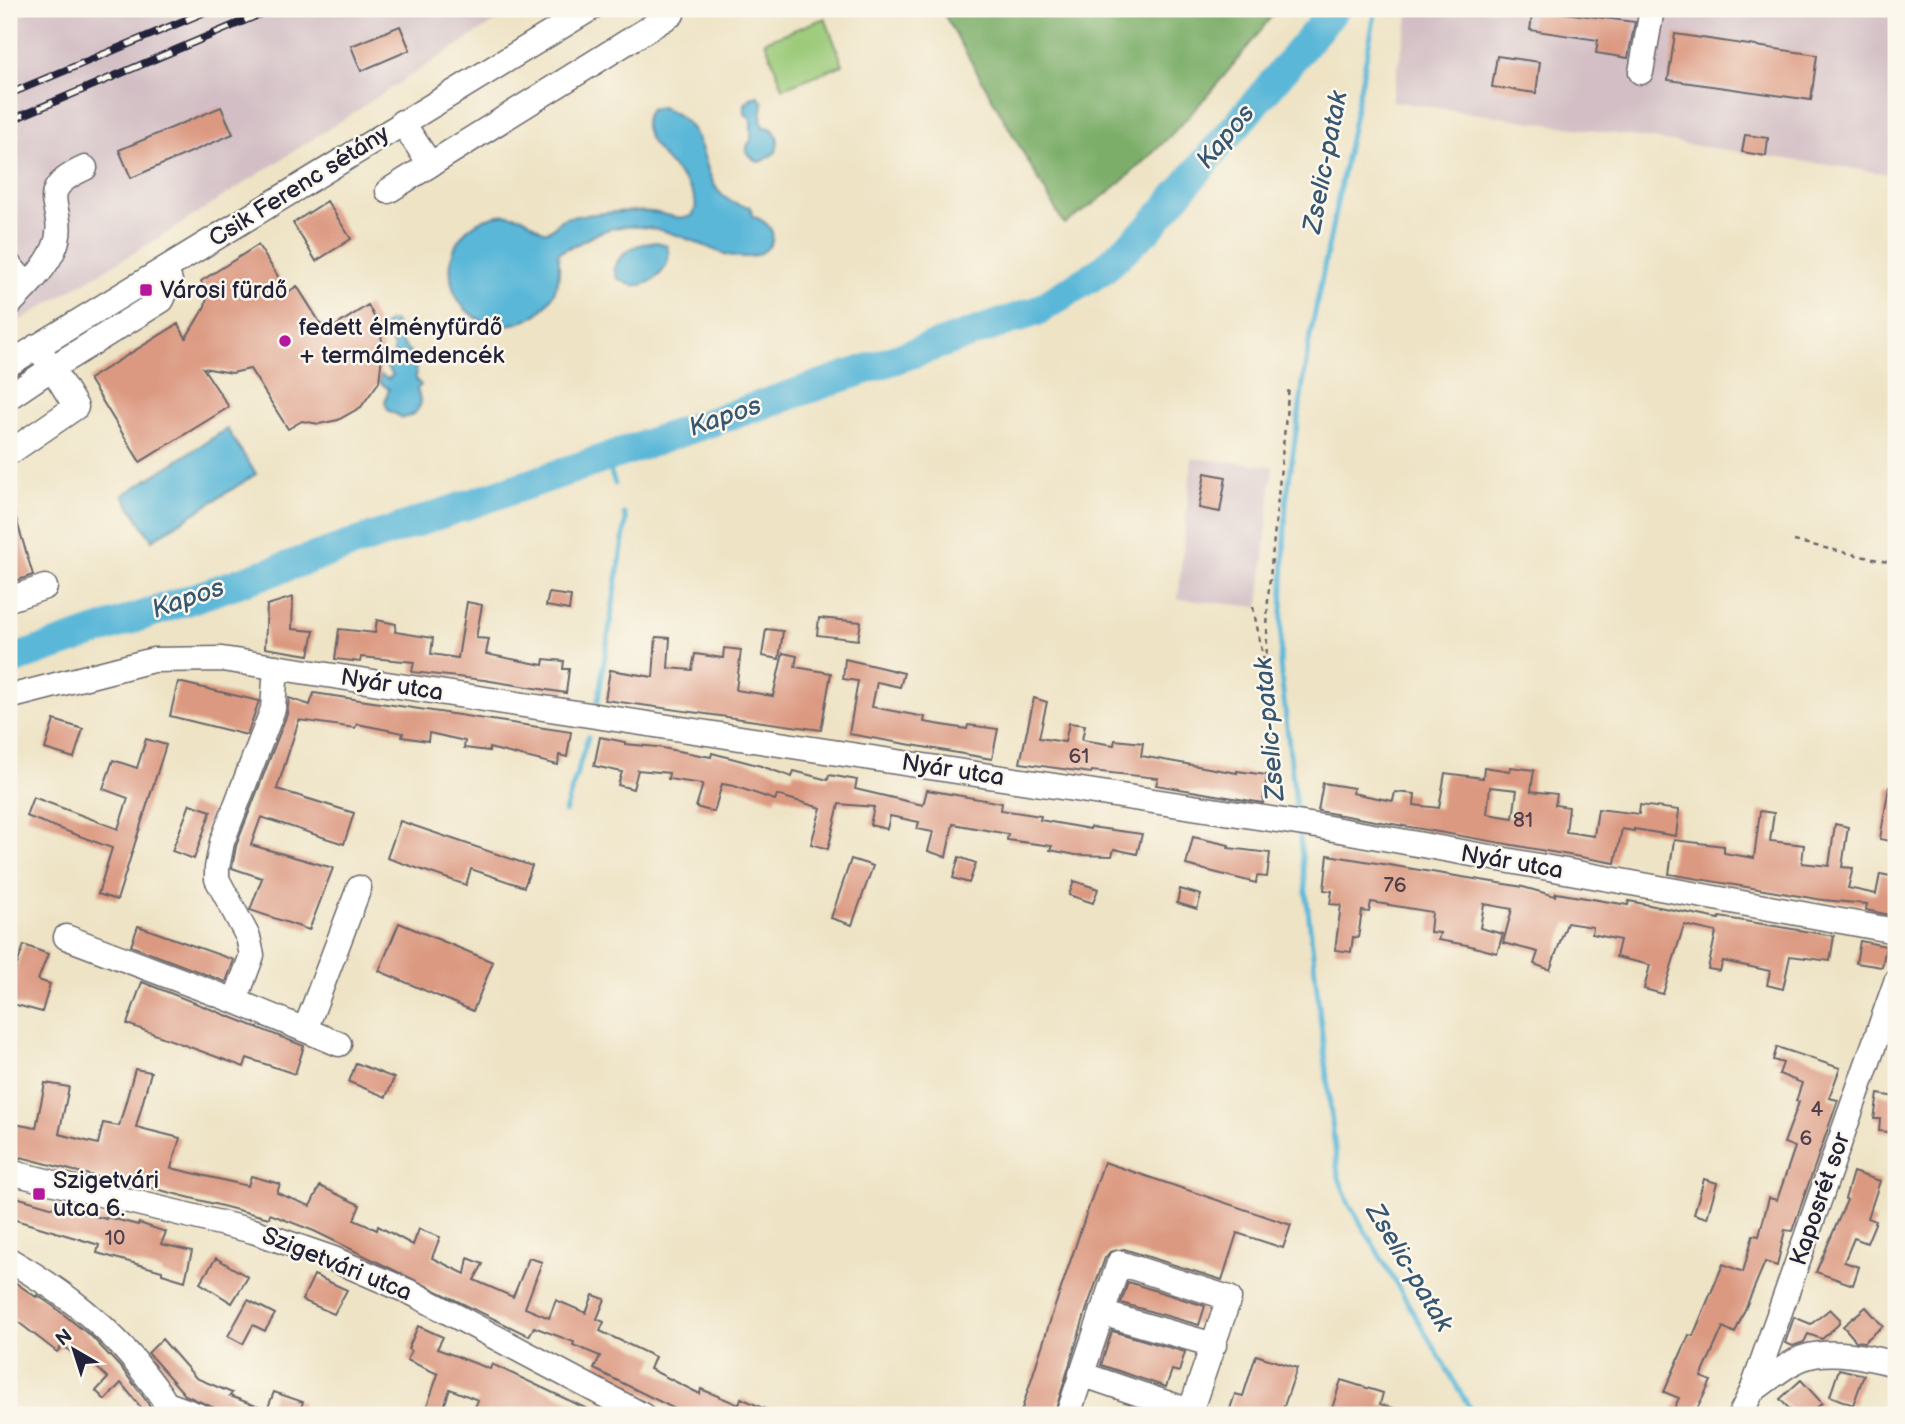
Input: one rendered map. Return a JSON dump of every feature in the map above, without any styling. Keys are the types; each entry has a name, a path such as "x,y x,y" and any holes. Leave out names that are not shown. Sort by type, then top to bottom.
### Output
{"street":[{"name":"Csik Ferenc sétány","path":"9,364 590,9"},
{"path":"388,191 672,14 669,9"},
{"path":"1641,72 1652,9"},
{"path":"402,122 430,164"},
{"path":"9,305 47,261 58,236 55,188 67,176 85,168"},
{"path":"9,265 27,285"},
{"path":"9,397 162,300 170,281 164,269"},
{"path":"9,446 12,451 76,407 37,346"},
{"path":"9,599 45,587"},
{"name":"Nyár utca","path":"9,697 153,660 222,659 1323,827 1896,931"},
{"path":"235,1001 252,955 248,937 217,879 217,868 222,842 273,709 276,667"},
{"path":"304,1030 359,888"},
{"path":"66,937 339,1044"},
{"name":"Kaposrét sor","path":"1740,1415 1752,1391 1896,982"},
{"name":"Szigetvári utca","path":"9,1172 254,1231 331,1258 414,1294 642,1415"},
{"path":"9,1260 72,1299 106,1329 133,1358 167,1410 197,1415"},
{"path":"1068,1415 1081,1374 1101,1313 1119,1263 1229,1297 1189,1413 1081,1374"},
{"path":"1101,1313 1213,1345"},
{"path":"1752,1391 1811,1355 1838,1353 1896,1364"}],"path":[{"path":"1266,674 1268,598 1289,386"},
{"path":"1794,541 1896,564"},
{"path":"1252,607 1266,674 1289,823"}],"shaded area":[{"path":"35,9 514,9 164,235 9,327 9,20"},
{"path":"1410,9 1896,9 1896,175 1391,101"},
{"path":"1192,458 1273,466 1259,607 1178,599"}],"green space":[{"path":"941,9 1277,9 1231,68 1180,126 1123,180 1064,224"},
{"path":"825,18 843,65 783,88 765,41"}],"water":[{"path":"758,96 763,103 763,127 774,131 778,142 776,152 757,162 747,153 751,140 751,118 745,114 745,104"},
{"path":"661,107 692,129 717,189 736,203 751,207 752,216 768,226 772,239 764,251 746,257 732,256 661,230 612,228 558,253 558,280 549,301 535,315 516,323 496,324 478,318 462,305 452,284 450,268 453,253 462,235 485,219 513,215 525,218 547,231 565,218 595,214 642,211 677,217 692,216 696,203 691,191 648,137 645,123 650,109"},
{"path":"657,242 667,246 668,254 665,268 660,274 640,285 617,278 614,268 626,252 643,244"},
{"path":"394,321 400,330 400,341 415,358 416,380 421,385 417,389 421,403 414,414 403,418 388,410 385,402 389,389 379,382 381,375 388,379 393,375 386,367 387,361 394,355 394,350 384,326"},
{"path":"227,429 256,474 152,540 123,495"}],"building":[{"path":"1533,9 1635,22 1628,58 1596,53 1598,40 1530,30"},
{"path":"400,26 410,50 361,71 351,46"},
{"path":"1675,34 1817,55 1811,100 1668,80"},
{"path":"1497,56 1540,62 1536,93 1492,87"},
{"path":"221,107 233,134 131,178 119,150"},
{"path":"1745,135 1768,138 1766,156 1742,152"},
{"path":"327,201 351,239 316,261 293,223"},
{"name":"fedett élményfürdő + termálmedencék","path":"258,245 288,292 297,286 326,332 368,305 380,328 383,347 379,382 361,407 338,420 319,424 302,421 288,429 250,369 232,373 203,368 229,407 140,462 89,379 178,324 186,338 205,306 208,294 201,281"},
{"path":"1205,473 1226,477 1220,512 1199,508"},
{"path":"12,505 33,575 9,583 9,506"},
{"path":"549,593 571,596 569,610 546,606"},
{"path":"293,597 292,629 314,631 309,655 265,648 267,605"},
{"path":"467,602 482,605 476,638 489,639 486,654 543,665 544,659 564,661 563,669 569,669 566,693 412,672 414,662 361,657 360,662 335,659 339,629 375,633 377,620 396,624 395,632 433,638 431,654 458,658"},
{"path":"819,618 861,622 858,640 817,635"},
{"path":"766,629 783,631 779,659 762,656"},
{"path":"656,637 670,638 668,668 692,670 695,654 723,658 724,648 741,650 736,690 773,696 783,653 797,656 795,667 831,673 821,730 605,700 610,670 653,677"},
{"path":"845,659 904,673 900,687 877,682 872,707 925,717 924,722 967,729 968,725 998,729 992,759 849,734 858,681 843,679"},
{"path":"178,682 259,701 247,735 170,716"},
{"path":"314,693 571,732 567,757 559,755 558,765 489,748 489,751 464,748 465,741 429,733 428,741 402,737 403,733 357,724 355,728 299,720 277,789 354,813 344,844 261,817 251,845 333,868 309,930 250,910 262,878 232,868 236,846 287,714 289,698 310,705"},
{"path":"1034,698 1047,702 1039,738 1065,742 1069,723 1085,725 1082,740 1114,745 1115,740 1143,743 1141,756 1237,773 1267,775 1263,803 1156,785 1158,778 1091,773 1020,763"},
{"path":"54,720 83,729 74,758 45,749"},
{"path":"600,737 625,744 711,757 712,753 792,777 794,771 828,780 829,775 857,780 855,789 923,805 927,790 1002,803 1001,810 1041,816 1040,820 1090,829 1142,834 1137,854 1114,849 1112,856 1076,855 1050,850 1052,846 1007,840 1008,834 953,824 946,857 928,851 933,832 917,829 919,822 890,816 887,829 870,825 874,807 839,804 828,849 811,844 821,808 777,795 775,800 722,784 714,812 696,807 703,784 668,779 669,773 638,770 633,789 618,785 622,772 594,766"},
{"path":"146,739 166,745 117,900 98,894 112,848 26,816 33,797 118,829 128,798 103,789 113,760 137,768"},
{"path":"1484,767 1510,771 1511,767 1534,770 1531,791 1557,794 1555,805 1569,807 1566,832 1594,836 1598,809 1639,814 1640,805 1679,810 1676,836 1622,829 1615,863 1318,811 1323,783 1354,788 1352,793 1393,801 1395,792 1415,794 1414,805 1439,808 1445,773 1483,778","holes":["1490,787 1517,790 1513,818 1487,814"]},
{"path":"1889,787 1896,788 1896,842 1880,839"},
{"path":"190,804 211,811 194,859 172,851"},
{"path":"1760,811 1774,813 1770,841 1804,845 1802,863 1829,866 1835,824 1848,827 1842,867 1853,868 1848,888 1876,894 1880,874 1896,877 1896,907 1892,907 1890,915 1866,910 1867,904 1823,900 1669,874 1674,840 1724,846 1724,853 1754,858"},
{"path":"400,821 532,866 524,887 471,869 466,885 387,858"},
{"path":"1193,837 1229,845 1228,848 1270,853 1267,877 1257,876 1256,883 1186,865"},
{"path":"1328,855 1523,887 1555,896 1556,893 1628,905 1629,901 1719,919 1720,917 1834,936 1830,961 1790,956 1783,989 1767,985 1770,971 1723,961 1720,971 1708,969 1716,932 1684,925 1663,994 1644,989 1650,965 1616,957 1620,940 1592,934 1593,927 1567,923 1550,970 1534,964 1538,952 1503,943 1512,909 1484,904 1480,928 1503,934 1497,953 1438,940 1440,933 1430,932 1432,912 1371,902 1369,912 1362,911 1358,938 1353,937 1351,952 1335,950 1341,905 1330,904 1332,891 1324,890"},
{"path":"959,857 976,863 969,883 953,878"},
{"path":"851,859 873,866 852,925 831,918"},
{"path":"1074,881 1098,889 1093,903 1069,895"},
{"path":"1180,889 1201,895 1197,909 1177,903"},
{"path":"399,923 493,962 473,1011 379,971"},
{"path":"138,926 234,960 226,982 131,946"},
{"path":"1860,941 1886,946 1882,967 1856,963"},
{"path":"24,945 48,954 38,980 50,984 42,1012 9,1003 9,972 14,973"},
{"path":"142,982 304,1046 295,1074 247,1058 244,1067 127,1024"},
{"path":"1777,1047 1840,1068 1829,1098 1838,1100 1792,1231 1785,1230 1777,1266 1765,1262 1735,1333 1723,1327 1701,1377 1711,1381 1694,1415 1671,1415 1679,1398 1664,1392 1689,1335 1693,1336 1723,1264 1743,1272 1753,1235 1759,1236 1769,1198 1777,1200 1795,1147 1784,1143 1799,1102 1796,1101 1802,1083 1779,1074 1783,1063 1773,1060"},
{"path":"356,1063 394,1078 386,1097 349,1082"},
{"path":"135,1069 151,1072 136,1127 180,1138 171,1168 248,1186 251,1176 280,1184 277,1193 310,1206 320,1186 360,1205 354,1220 377,1230 378,1226 413,1245 419,1229 440,1237 432,1258 465,1274 468,1258 483,1264 474,1280 513,1297 529,1258 542,1262 525,1308 549,1318 556,1300 586,1313 593,1295 605,1299 597,1319 604,1322 600,1331 655,1357 650,1369 700,1394 701,1389 739,1405 741,1398 778,1415 687,1415 594,1369 600,1356 573,1345 574,1342 534,1327 529,1336 314,1231 270,1214 269,1218 121,1180 120,1183 21,1157 9,1157 9,1123 36,1128 45,1083 69,1087 59,1134 98,1144 103,1123 119,1126"},
{"path":"1878,1094 1896,1097 1896,1133 1879,1131 1880,1119 1874,1119"},
{"path":"1104,1162 1291,1225 1283,1248 1237,1233 1222,1280 1124,1249 1110,1252 1105,1258 1087,1308 1054,1415 1020,1415 1053,1312"},
{"path":"1853,1172 1880,1181 1868,1218 1876,1221 1867,1243 1854,1238 1844,1262 1859,1267 1853,1285 1816,1272 1847,1200 1845,1199"},
{"path":"1704,1179 1717,1183 1707,1218 1694,1214"},
{"path":"9,1195 54,1208 54,1205 106,1219 107,1217 138,1225 139,1223 166,1232 161,1244 192,1251 185,1281 162,1274 162,1271 97,1253 99,1245 9,1218"},
{"path":"216,1258 248,1277 232,1303 200,1283"},
{"path":"314,1275 347,1290 334,1314 302,1300"},
{"path":"9,1278 53,1306 92,1337 122,1369 148,1403 153,1415 147,1415 121,1383 105,1400 96,1391 108,1378 87,1358 83,1363 63,1345 57,1352 9,1315"},
{"path":"1128,1282 1205,1306 1199,1325 1121,1303"},
{"path":"248,1300 275,1314 265,1331 253,1325 243,1344 228,1336"},
{"path":"1866,1307 1883,1326 1864,1342 1856,1341 1843,1326"},
{"path":"1830,1309 1840,1319 1838,1325 1822,1339 1808,1334 1804,1342 1793,1346 1785,1343 1794,1317 1811,1324"},
{"path":"418,1326 443,1337 437,1349 490,1369 492,1364 600,1415 472,1415 478,1400 450,1389 441,1415 425,1412 438,1374 407,1360 411,1351 408,1349"},
{"path":"1112,1331 1185,1352 1179,1372 1172,1370 1166,1387 1101,1365"},
{"path":"162,1339 196,1378 232,1393 230,1396 267,1410 274,1392 303,1402 298,1415 230,1415 185,1395 148,1353"},
{"path":"1256,1355 1297,1368 1281,1415 1228,1415 1235,1394 1243,1396"},
{"path":"1839,1369 1864,1375 1853,1405 1830,1396"},
{"path":"1341,1380 1383,1393 1380,1404 1407,1412 1407,1415 1330,1415"},
{"path":"1801,1380 1822,1403 1809,1415 1795,1415 1780,1399"}],"waterway":[{"name":"Kapos","path":"9,661 1037,311 1101,271 1150,227 1335,9"},
{"name":"Zselic-patak","path":"1297,817 1280,665 1286,502 1309,342 1376,9"},
{"path":"606,458 615,484"},
{"path":"598,701 626,521 624,514"},
{"path":"565,812 588,737"},
{"name":"Zselic-patak","path":"1299,830 1338,1175 1348,1202 1474,1415"}],"railway":[{"path":"9,94 212,9"},
{"path":"9,121 272,9"}],"place":[{"name":"Városi fürdő","path":"146,290"},
{"name":"fedett élményfürdő + termálmedencék","path":"285,341"},
{"name":"Szigetvári utca 6.","path":"39,1194"}]}
